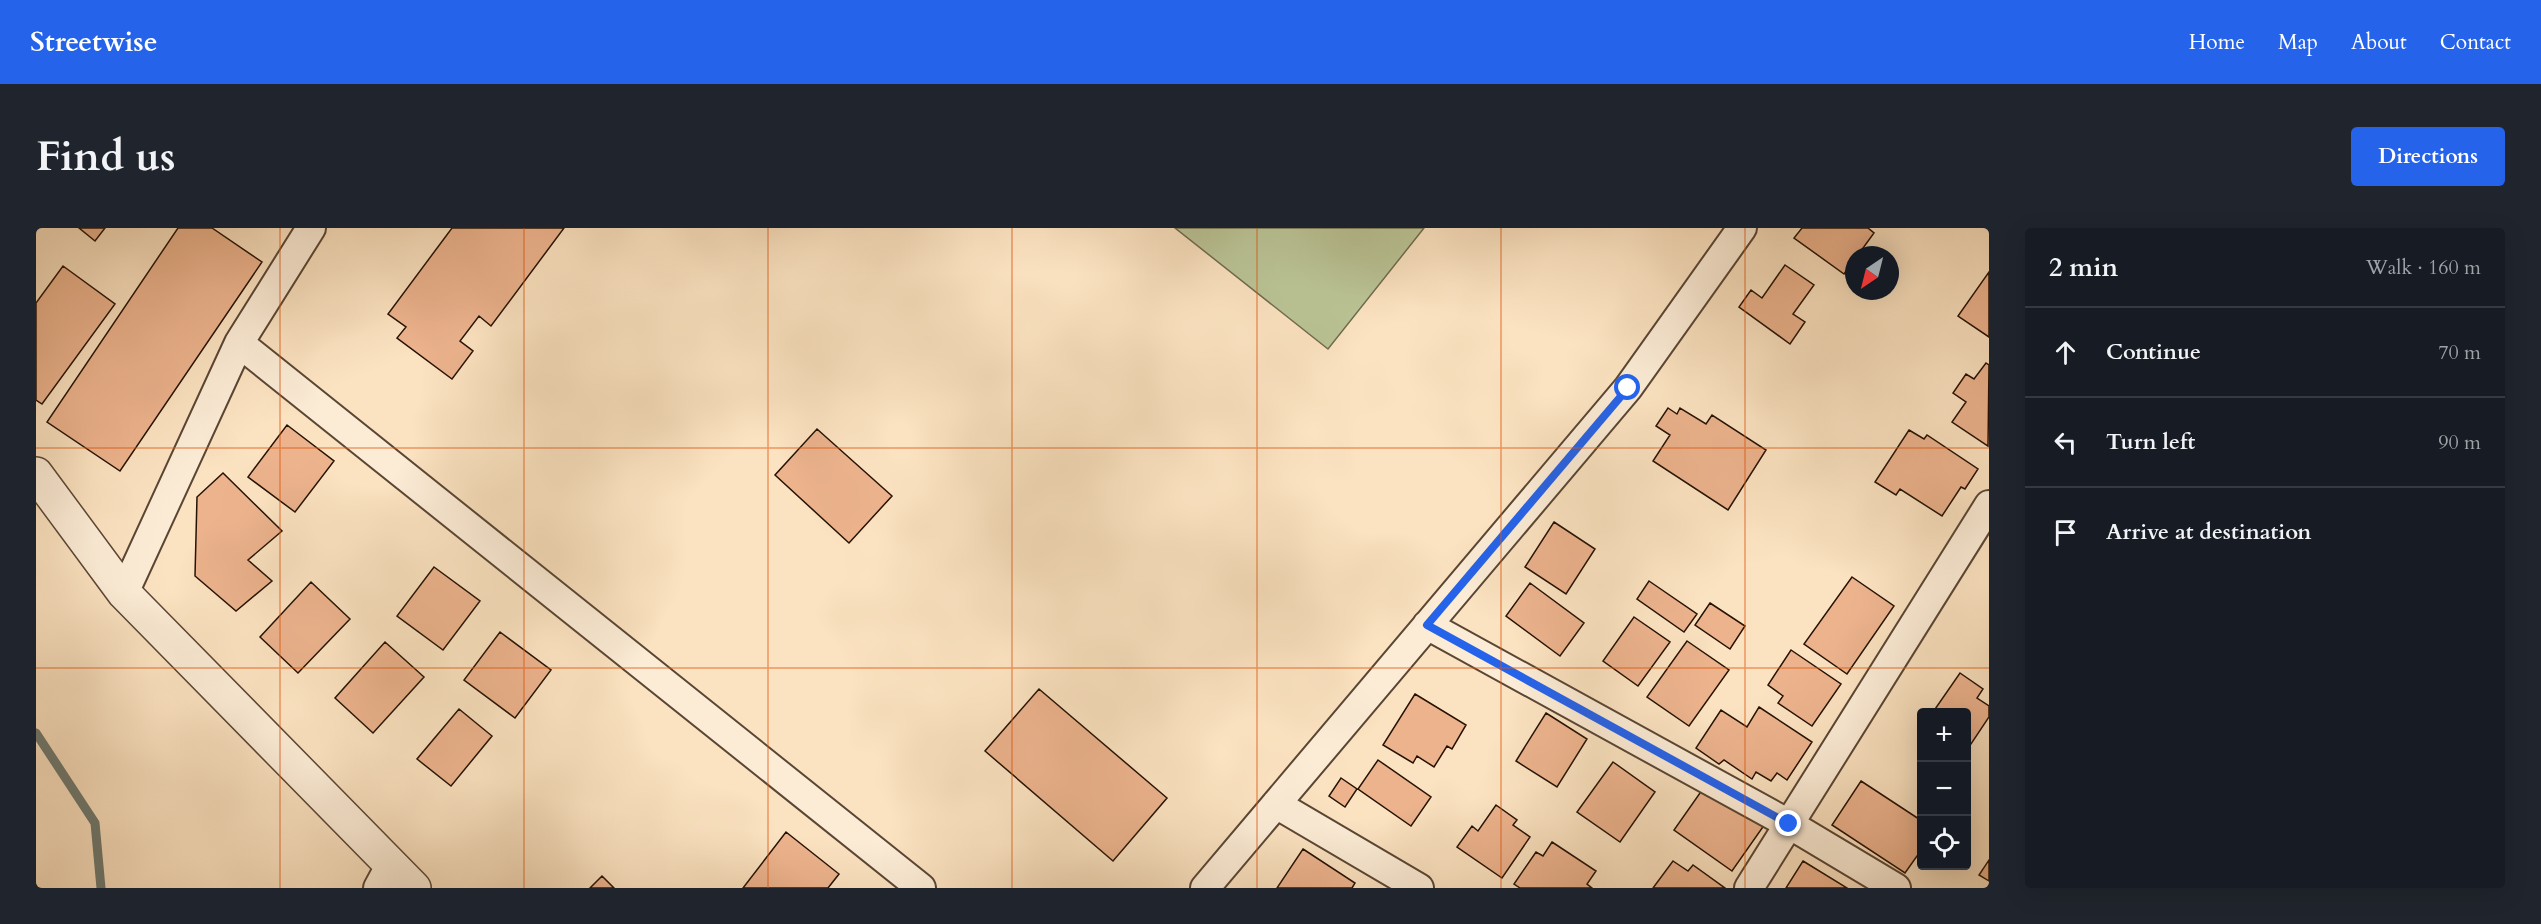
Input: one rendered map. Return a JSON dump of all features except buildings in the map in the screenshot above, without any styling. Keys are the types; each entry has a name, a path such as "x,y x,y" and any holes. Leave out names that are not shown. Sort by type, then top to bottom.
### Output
{"street":[{"path":"1205,888 1628,388 1742,228"},
{"path":"124,593 239,343 303,231"},
{"path":"239,343 921,888"},
{"path":"36,474 124,593 385,876 414,888"},
{"path":"1749,888 1989,505"},
{"path":"1427,625 1789,824 1896,888"},
{"path":"1276,804 1419,888"}],"green space":[{"path":"1175,228 1424,228 1328,349"}],"waterway":[{"path":"36,733 95,823 101,888"}],"route":[{"path":"1628,388 1427,625 1789,824"}]}
